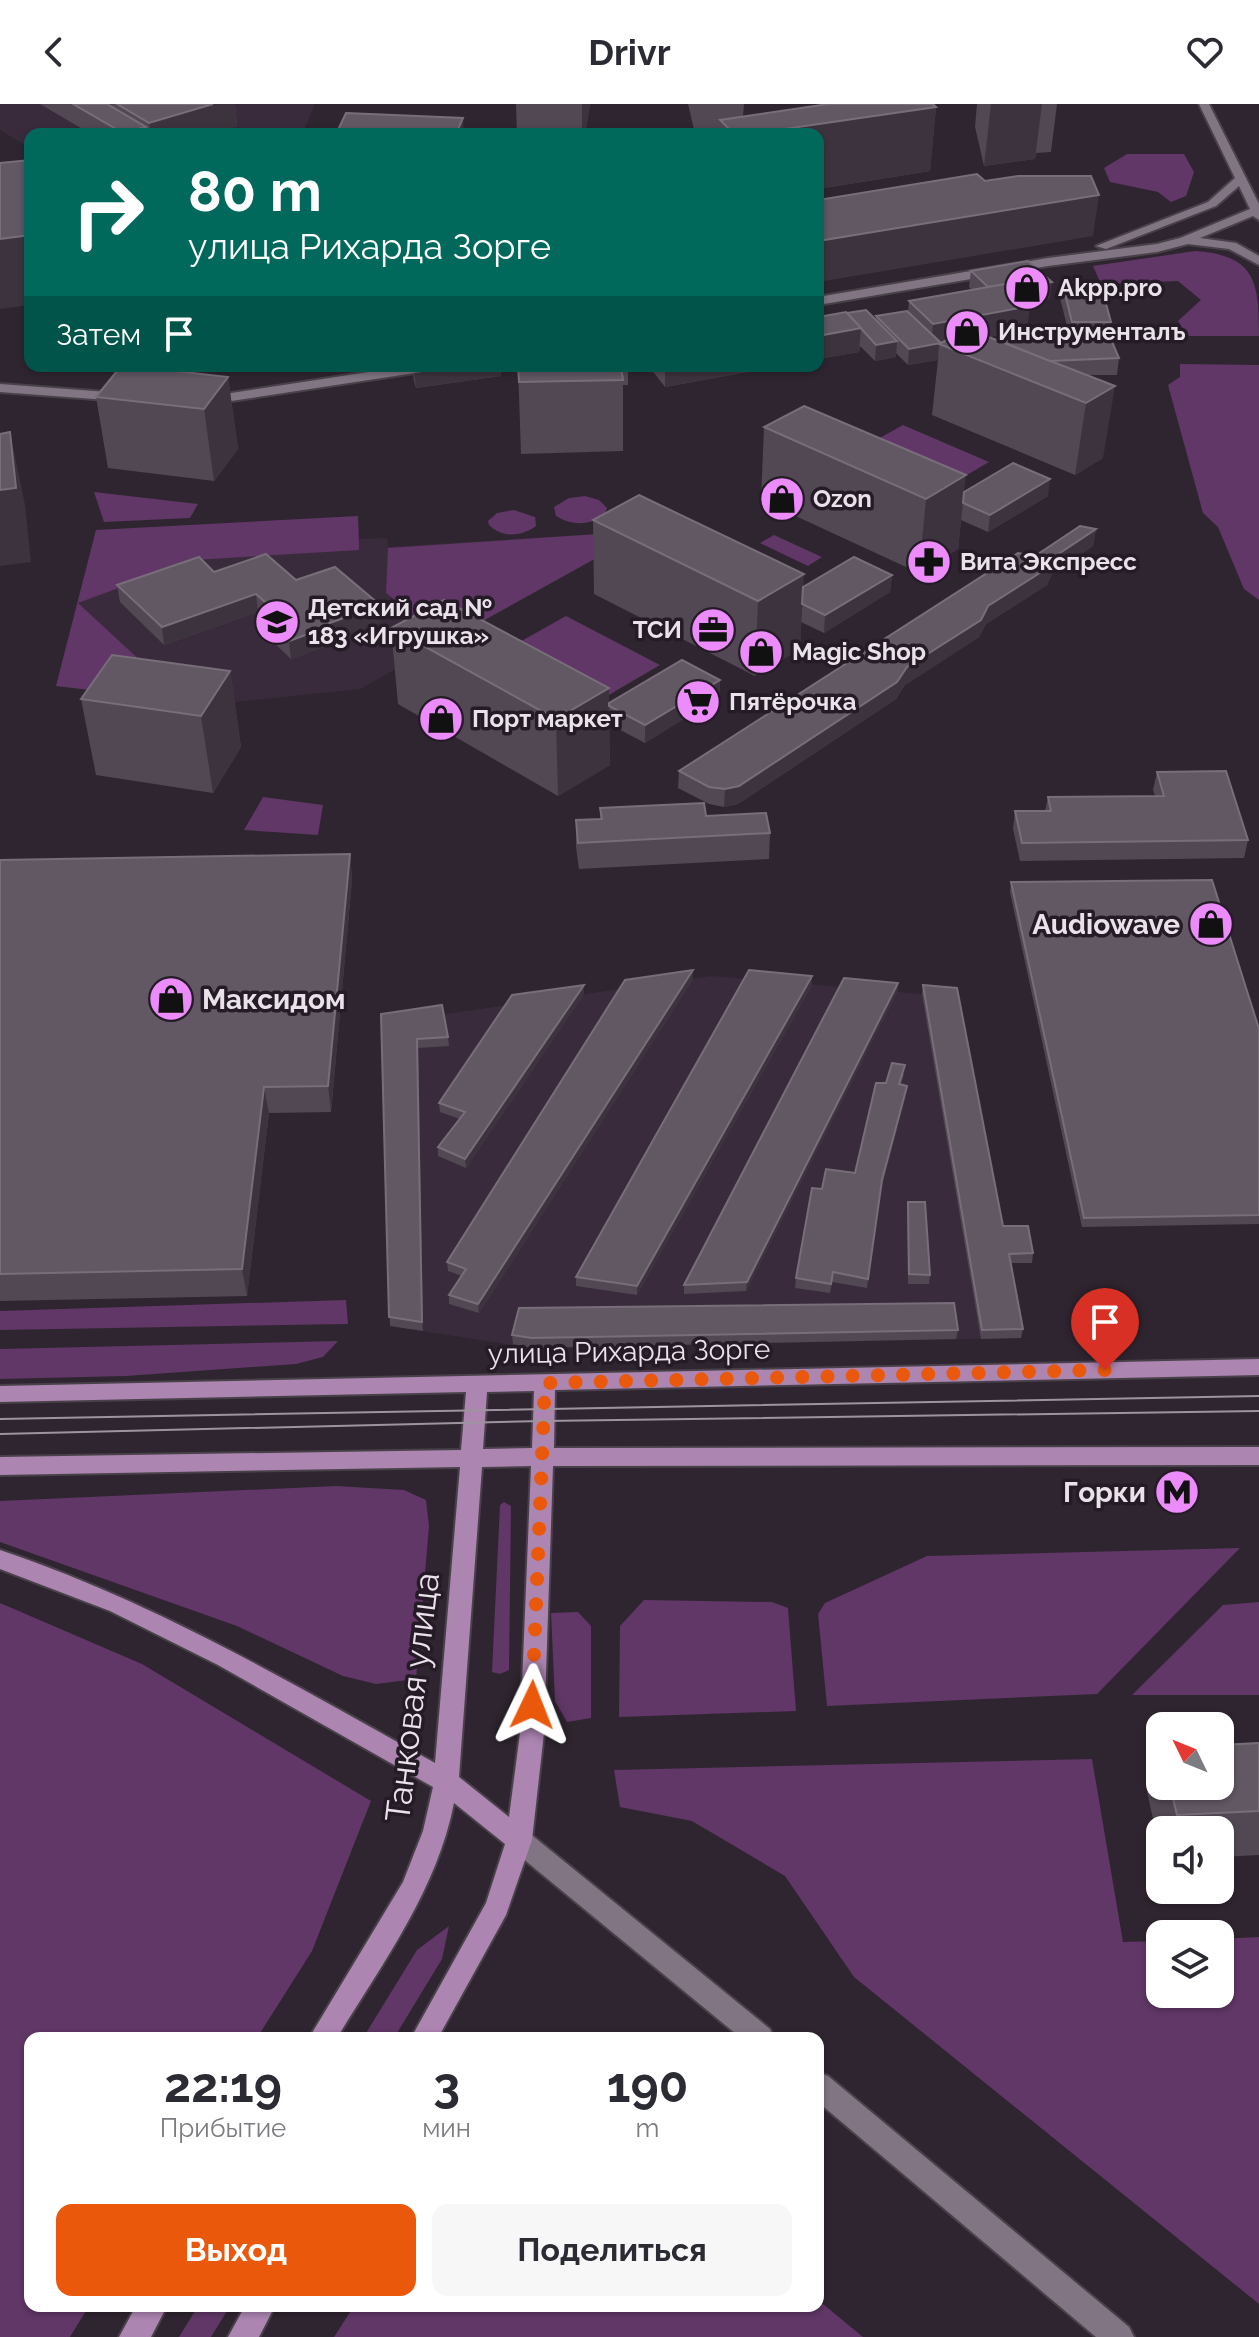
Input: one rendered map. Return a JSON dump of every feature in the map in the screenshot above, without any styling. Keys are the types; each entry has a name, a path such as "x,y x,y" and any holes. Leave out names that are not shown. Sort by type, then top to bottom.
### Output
{"main road":[{"name":"улица Рихарда Зорге","path":"0,1394 1259,1367"},
{"path":"427,2032 497,1907 519,1840 532,1733 545,1383"},
{"name":"Танковая улица","path":"326,2032 413,1888 436,1831 446,1782 474,1458 477,1384"},
{"path":"0,1466 541,1457 1259,1456"},
{"path":"0,1559 118,1604 226,1658 446,1782 519,1840"},
{"path":"134,2337 149,2312"},
{"path":"243,2337 258,2312"}],"street":[{"path":"824,300 1048,262 1130,253 1184,241 1258,213 1252,191 1240,179 1204,104"},
{"path":"1048,262 1135,236 1191,214 1212,204 1240,179"},
{"path":"1184,241 1232,246 1259,261"},
{"path":"190,401 233,399 397,372"},
{"path":"0,388 141,398"},
{"path":"519,1840 754,2032"},
{"path":"824,2090 1119,2337"}],"shaded area":[{"path":"0,104 315,104 305,128 24,128 24,144 0,130"},
{"path":"1127,154 1184,154 1194,172 1186,196 1171,202 1158,192 1110,182 1104,168"},
{"path":"1195,251 1231,258 1250,275 1258,300 1259,336 1187,336 1178,321 1201,300 1178,281 1101,284 1093,266"},
{"path":"1180,364 1259,365 1259,600 1244,589 1218,527 1203,513 1168,385 1180,377"},
{"path":"903,425 989,462 911,508 824,469"},
{"path":"94,492 198,504 190,518 104,522"},
{"path":"585,496 599,500 607,508 604,516 580,523 556,516 554,507 569,498"},
{"path":"514,510 535,517 536,526 512,534 500,532 489,525 488,521 497,513"},
{"name":"Детский сад № 183 «Игрушка»","path":"358,516 359,539 387,538 388,547 645,531 360,689 216,704 56,686 96,530"},
{"path":"358,516 359,550 194,560 78,603 157,676 115,693 56,686 96,530"},
{"path":"645,531 447,641 386,593 388,548"},
{"path":"774,535 822,557 808,566 760,543"},
{"path":"566,616 660,665 578,713 484,662"},
{"path":"263,797 323,805 318,835 244,830"},
{"path":"713,976 956,997 1021,1338 532,1348 390,1326 382,1023"},
{"path":"346,1300 348,1324 0,1330 0,1311"},
{"path":"338,1341 323,1357 296,1364 126,1376 0,1379 0,1349"},
{"path":"336,1486 404,1490 426,1500 429,1526 416,1679 376,1684 343,1676 237,1626 0,1542 0,1501"},
{"path":"504,1502 511,1506 509,1670 500,1674 492,1672 500,1505"},
{"path":"1240,1548 1097,1694 827,1706 818,1614 825,1603 927,1556"},
{"path":"644,1600 772,1602 788,1608 796,1711 619,1717 620,1626"},
{"path":"1259,1602 1259,1695 1132,1695 1223,1605"},
{"path":"0,1603 142,1664 371,1801 312,1951 261,2032 24,2032 24,2312 85,2312 70,2337 0,2337"},
{"path":"578,1612 591,1626 591,1718 567,1722 555,1701 551,1613"},
{"path":"1092,1759 1123,1942 1146,1941 1146,2008 1234,2008 1234,1938 1259,1937 1259,2304 854,1977 785,1876 692,1821 620,1807 614,1770"},
{"path":"449,1926 442,1959 398,2032 367,2032 417,1950"},
{"path":"824,2305 863,2337 334,2337 350,2312 824,2312"},
{"path":"194,2312 226,2312 211,2337 179,2337"}],"building":[{"path":"73,104 107,104 146,127 114,128"},
{"path":"117,104 213,104 149,123"},
{"path":"828,104 933,104 936,107 791,128 728,128 720,120"},
{"path":"346,113 463,118 459,128 339,128"},
{"path":"24,161 24,236 0,239 0,163"},
{"path":"977,174 985,181 1018,176 1091,176 1099,195 824,240 824,199"},
{"path":"1028,261 1052,282 1011,289 1005,284 988,287 971,271"},
{"path":"1062,282 1100,282 1111,322 1072,322"},
{"path":"1005,284 1030,306 933,324 909,301"},
{"path":"866,310 897,341 876,345 847,313"},
{"path":"907,311 941,343 909,349 876,316"},
{"path":"846,312 861,328 824,335 824,316"},
{"path":"968,329 1115,386 1086,403 939,344"},
{"path":"1110,337 1119,358 1050,361 998,340"},
{"path":"116,372 184,372 228,377 204,409 96,397"},
{"path":"518,372 622,372 623,380 519,382"},
{"path":"804,406 966,475 926,499 764,427"},
{"path":"10,432 16,488 0,490 0,434"},
{"path":"1013,463 1050,479 990,515 963,503 964,492"},
{"path":"639,495 804,574 758,601 593,520"},
{"path":"1080,526 1096,529 1054,557 1049,567 988,606 981,620 907,667 897,682 739,786 725,789 709,787 679,771 1018,553 1035,556"},
{"path":"266,554 296,580 335,567 380,605 289,641 266,620 279,615 256,594 162,627 117,585 199,557 214,572"},
{"path":"854,557 892,575 825,615 802,604 803,587"},
{"path":"444,600 609,688 556,719 391,628"},
{"path":"112,655 230,671 201,716 81,699"},
{"path":"682,660 720,680 645,725 609,706 609,703"},
{"path":"1226,771 1248,840 1022,843 1015,811 1051,811 1048,797 1164,796 1157,772"},
{"path":"704,803 706,816 766,813 770,833 578,843 576,820 602,819 600,808"},
{"name":"Максидом","path":"350,854 328,1086 264,1087 242,1269 0,1274 0,860"},
{"path":"1212,880 1259,1029 1259,1215 1084,1218 1011,882"},
{"path":"693,970 478,1304 449,1295 466,1269 447,1262 625,980"},
{"path":"749,970 812,976 637,1286 576,1277"},
{"path":"844,978 898,983 747,1282 684,1285"},
{"path":"584,985 465,1159 438,1147 465,1112 439,1103 512,995"},
{"path":"923,985 957,988 1003,1226 1028,1226 1033,1253 1009,1254 1023,1329 982,1330"},
{"path":"442,1005 448,1037 417,1039 422,1322 389,1317 381,1014"},
{"path":"892,1063 905,1065 899,1084 907,1086 882,1180 868,1279 833,1272 831,1284 796,1278 812,1188 822,1189 826,1169 855,1173 876,1083 886,1083"},
{"path":"908,1202 925,1202 930,1275 909,1274"},
{"path":"954,1303 958,1330 532,1338 512,1335 519,1308"},
{"path":"1259,1743 1259,1811 1177,1815 1173,1800 1234,1800 1234,1744"}],"tram line":[{"path":"0,1419 1259,1396"},
{"path":"0,1434 543,1421 1259,1411"}],"place":[{"name":"Akpp.pro","path":"1027,288"},
{"name":"Инструменталъ","path":"967,332"},
{"name":"Ozon","path":"782,499"},
{"name":"Вита Экспресс","path":"929,562"},
{"name":"Детский сад № 183 «Игрушка»","path":"277,622"},
{"name":"ТСИ","path":"713,630"},
{"name":"Magic Shop","path":"761,652"},
{"name":"Пятёрочка","path":"698,702"},
{"name":"Порт маркет","path":"441,719"},
{"name":"Audiowave","path":"1211,924"},
{"name":"Максидом","path":"171,999"},
{"name":"Горки","path":"1177,1492"}],"route":[{"path":"532,1705 545,1383 1105,1370"}]}
